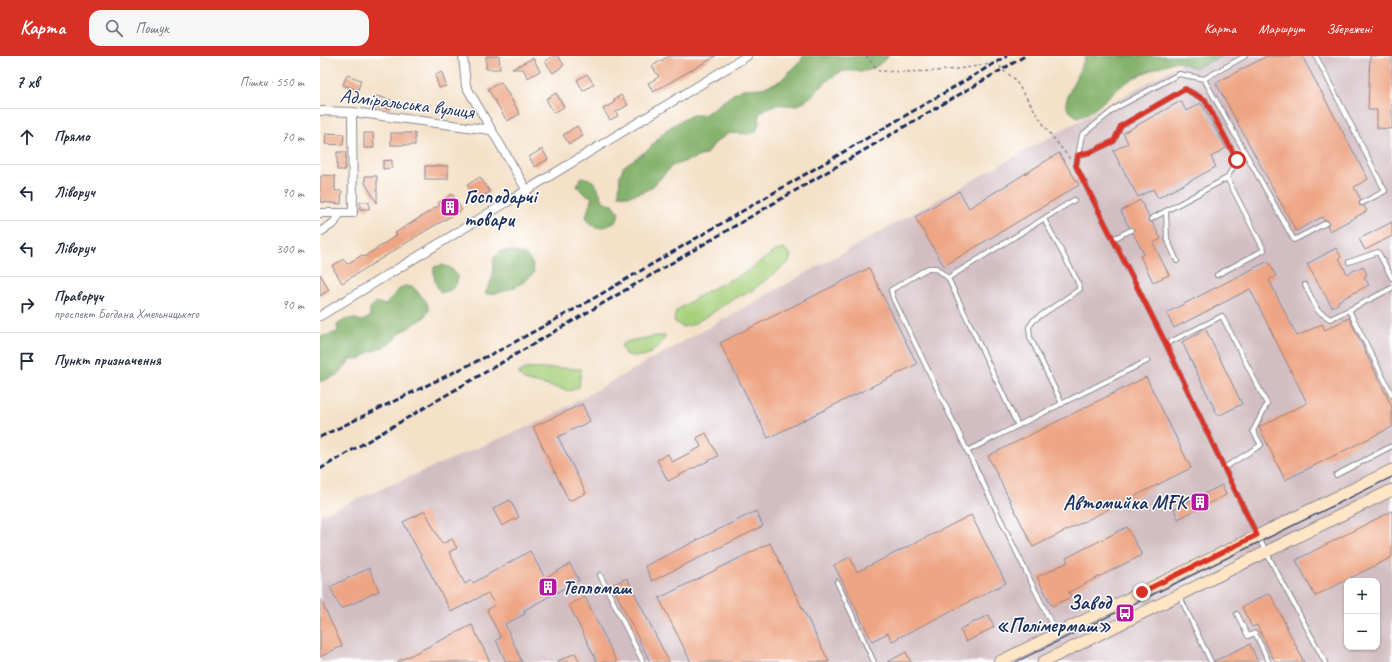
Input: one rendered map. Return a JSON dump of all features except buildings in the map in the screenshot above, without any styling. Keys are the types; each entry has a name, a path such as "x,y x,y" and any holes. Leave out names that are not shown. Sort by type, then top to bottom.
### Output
{"main road":[{"path":"999,662 1392,470"},
{"path":"1048,661 1178,595 1392,490"}],"street":[{"path":"463,56 466,86 526,189"},
{"path":"320,316 526,189 747,56"},
{"name":"Адміральська вулиця","path":"320,111 352,112 491,130"},
{"path":"320,213 353,213 352,112"},
{"path":"320,232 334,224 340,213"}],"lane":[{"path":"1245,56 1204,79 1179,74 1116,108 1082,135 1076,166 1166,344 1257,535 1325,662"},
{"path":"1316,56 1385,191 1362,203"},
{"path":"1204,79 1294,240 1326,223"},
{"path":"1078,155 1091,152 1114,141 1121,126 1185,89 1205,100 1237,160 1226,178 1151,219"},
{"path":"1217,274 1264,250 1226,178"},
{"path":"948,278 1074,200"},
{"path":"1166,211 1167,239 1177,261"},
{"path":"1044,218 1078,280 1080,289 1034,320 1029,327 1030,337 1062,404"},
{"path":"1113,239 1131,230"},
{"path":"1349,262 1378,252 1392,278"},
{"path":"1018,426 948,278 936,268 928,268 891,290 892,298 1056,634"},
{"path":"1305,285 1318,311 1330,319 1392,288"},
{"path":"1349,310 1392,395"},
{"path":"1166,344 1222,316 1268,404 1253,430 1261,446 1224,468"},
{"path":"967,451 1147,361"},
{"path":"1336,475 1392,446"},
{"path":"600,575 643,662"},
{"path":"837,582 874,662"},
{"path":"1178,595 1211,662"},
{"path":"1237,614 1248,636 1255,633 1269,662"}],"path":[{"path":"866,56 879,72 947,70 998,62 1002,70 1013,77 1048,131 1076,166"}],"shaded area":[{"path":"1195,56 1392,56 1392,662 320,662 320,515 541,421"}],"green space":[{"path":"803,56 889,56 877,66 869,70 841,72 830,78 802,103 797,105 777,105 765,109 759,114 759,123 756,132 747,134 729,133 715,143 706,154 672,166 653,186 646,191 629,196 619,195 620,175 624,166 648,150 667,129 692,115 704,115 743,89 762,88 780,81 801,61"},
{"path":"1086,56 1222,56 1195,68 1176,61 1149,71 1124,84 1092,111 1078,117 1069,110 1066,104 1071,88"},
{"path":"581,177 591,180 596,185 604,202 613,204 619,212 617,221 600,228 589,222 586,217 592,197 583,193 577,186"},
{"path":"784,249 791,255 789,262 750,292 732,299 708,316 691,325 682,327 674,321 676,311 705,292 746,272 775,251"},
{"path":"501,251 524,254 531,261 534,273 524,282 505,291 485,294 493,277 494,258"},
{"path":"442,265 451,268 457,275 457,283 451,290 441,293 434,278 434,267"},
{"path":"404,286 413,287 426,301 429,310 424,318 400,333 393,341 385,346 368,353 360,359 351,359 339,374 320,382 320,337 338,332 337,325 343,321 355,319 362,321 370,317 370,308 376,302 385,305 398,290"},
{"path":"656,336 666,336 654,351 644,356 632,356 625,354 621,345 629,341"},
{"path":"526,369 581,369 579,387 570,391 524,380 518,373"}],"tram line":[{"path":"1016,662 1392,477"}],"railway":[{"path":"320,437 502,349 584,304 1007,56"},
{"path":"320,469 1025,56"}],"place":[{"name":"Господарчі товари","path":"450,207"},
{"name":"Автомийка MFK","path":"1200,502"},
{"name":"Тепломаш","path":"548,587"},
{"name":"Завод «Полімермаш»","path":"1125,613"}],"route":[{"path":"1142,592 1257,535 1166,344 1076,166 1078,155 1091,152 1114,141 1121,126 1185,89 1205,100 1237,160"}]}
